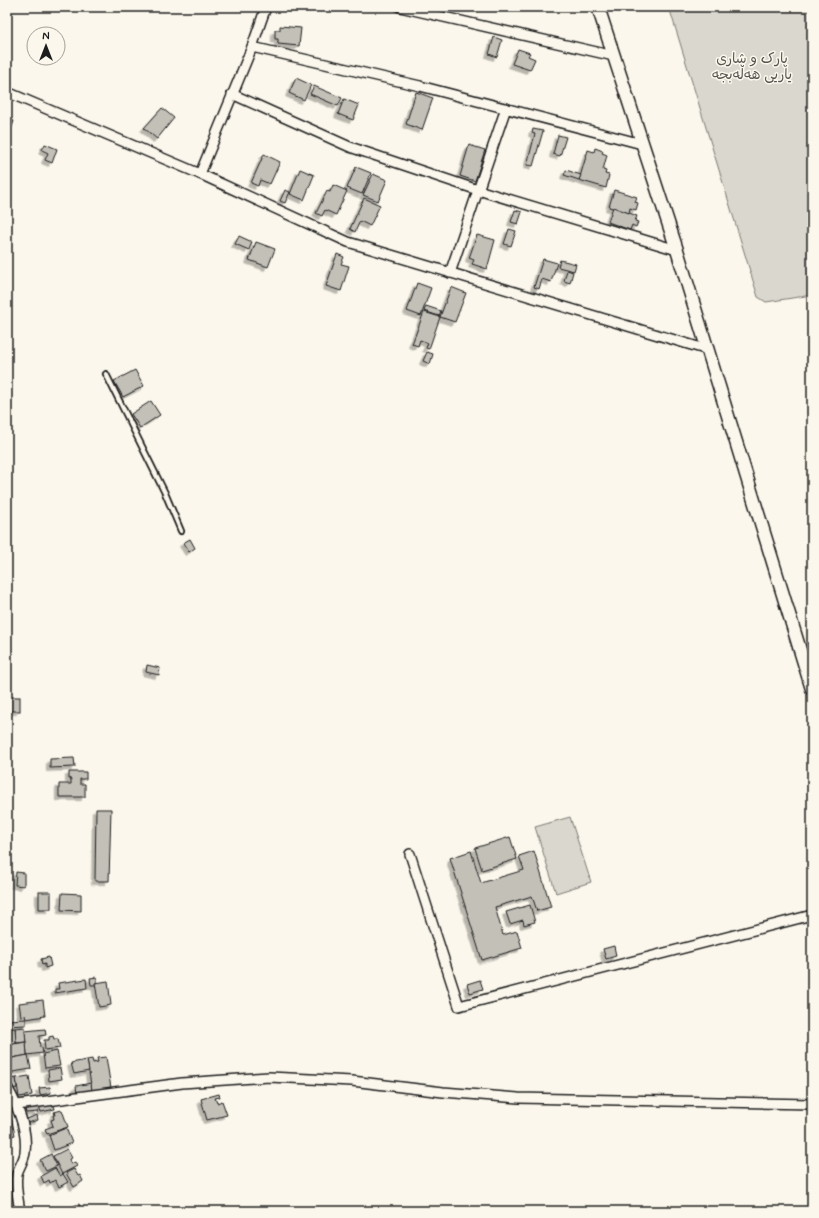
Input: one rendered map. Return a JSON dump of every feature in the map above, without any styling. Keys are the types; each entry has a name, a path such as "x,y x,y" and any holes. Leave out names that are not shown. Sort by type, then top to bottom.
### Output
{"street":[{"path":"200,174 252,47 266,7"},
{"path":"400,7 614,56"},
{"path":"598,7 677,250 812,689"},
{"path":"252,47 420,86 642,144"},
{"path":"7,92 200,174 348,242 708,350"},
{"path":"232,94 350,147 478,190 677,250"},
{"path":"450,273 506,108"},
{"path":"410,854 459,1006 812,915"},
{"path":"17,1105 182,1083 269,1077 352,1081 443,1092 518,1098 812,1104"},
{"path":"7,1087 17,1105 25,1140 25,1154 18,1173 16,1185 20,1211"}],"lane":[{"path":"106,374 165,493 181,531"}],"green space":[{"name":"پارک و شاری یاریی ھەڵەبجە","path":"669,7 812,7 812,295 766,302 758,297"},
{"path":"570,817 591,882 556,893 535,827"}],"building":[{"path":"280,26 301,28 299,46 278,44 278,39 275,39 275,30 280,30"},
{"path":"494,37 502,40 497,57 489,54"},
{"path":"518,49 530,53 528,56 535,59 530,70 512,64"},
{"path":"296,78 311,85 304,100 289,93"},
{"path":"314,86 342,98 338,106 310,94"},
{"path":"416,92 433,98 422,130 406,124"},
{"path":"344,99 359,105 353,120 338,114"},
{"path":"162,108 174,118 157,139 144,128"},
{"path":"7,115 10,116 9,119 14,121 11,130 7,128"},
{"path":"533,129 543,131 533,166 527,165 535,134 532,133"},
{"path":"558,135 566,137 560,156 553,154"},
{"path":"45,144 57,149 52,163 45,160 48,153 42,150"},
{"path":"469,145 485,150 475,181 460,176"},
{"path":"595,148 603,151 602,153 607,155 603,170 606,171 605,174 609,175 606,188 579,180 588,150 594,152"},
{"path":"264,154 280,162 270,184 260,180 258,186 251,183"},
{"path":"356,167 371,173 362,194 347,188"},
{"path":"300,169 314,175 304,200 290,194"},
{"path":"566,170 581,175 579,180 564,175"},
{"path":"373,174 387,180 378,201 363,195"},
{"path":"333,185 347,191 336,215 325,210 322,216 316,213 327,191 330,192"},
{"path":"285,190 290,192 285,203 280,201"},
{"path":"614,190 637,197 635,202 638,203 636,210 630,208 629,213 609,207"},
{"path":"364,198 380,205 370,226 360,221 355,232 350,229"},
{"path":"613,207 637,216 635,221 638,222 636,227 632,225 630,230 608,222"},
{"path":"515,210 522,212 518,224 511,222"},
{"path":"509,229 516,231 511,246 504,244"},
{"path":"477,235 495,240 487,269 472,264 474,260 469,258"},
{"path":"239,236 252,242 249,250 235,244"},
{"path":"256,242 275,249 268,267 249,260"},
{"path":"337,254 344,257 341,264 349,266 341,291 326,286"},
{"path":"543,259 557,263 551,282 542,279 539,289 534,287"},
{"path":"560,260 576,264 574,271 558,267"},
{"path":"567,270 573,272 570,283 564,281"},
{"path":"417,283 431,288 421,316 407,311"},
{"path":"451,287 466,293 455,322 440,317"},
{"path":"426,306 441,311 439,316 424,311"},
{"path":"424,312 440,317 429,349 426,348 428,343 420,340 418,346 412,344"},
{"path":"427,352 433,354 430,364 423,361"},
{"path":"135,370 144,386 123,397 114,381"},
{"path":"151,401 160,415 140,428 131,414"},
{"path":"190,539 195,548 189,552 183,543"},
{"path":"147,665 160,668 159,675 146,672"},
{"path":"7,697 20,697 20,711 7,711"},
{"path":"74,758 75,767 50,768 50,759"},
{"path":"69,772 86,772 86,779 80,779 80,784 85,784 85,797 59,797 59,784 71,784"},
{"path":"96,809 111,809 109,881 95,881"},
{"path":"510,837 517,859 482,870 475,848"},
{"path":"471,851 481,883 524,870 519,856 534,851 551,907 537,911 532,896 495,907 503,935 517,931 522,948 482,960 450,858"},
{"path":"16,872 24,873 24,886 15,885"},
{"path":"39,892 51,892 51,909 39,909"},
{"path":"62,893 81,894 81,911 61,910"},
{"path":"530,905 535,922 524,925 523,920 510,924 506,912"},
{"path":"614,946 616,956 606,959 603,949"},
{"path":"49,957 51,966 45,968 45,964 42,965 41,959"},
{"path":"97,977 97,983 95,983 96,985 91,985 90,978"},
{"path":"86,979 87,988 55,993 55,989 59,989 58,983"},
{"path":"480,980 483,989 470,993 467,984"},
{"path":"108,981 111,1005 99,1007 95,983"},
{"path":"43,1000 45,1016 26,1019 25,1015 21,1016 19,1003"},
{"path":"26,1019 26,1025 7,1026 7,1020"},
{"path":"25,1027 26,1042 16,1043 15,1028"},
{"path":"15,1028 16,1043 7,1043 7,1029"},
{"path":"45,1029 46,1035 39,1036 40,1047 42,1048 43,1053 27,1055 25,1031"},
{"path":"53,1036 54,1039 58,1039 60,1048 45,1050 44,1040 49,1040 49,1037"},
{"path":"26,1042 28,1055 7,1059 7,1045"},
{"path":"57,1051 60,1066 45,1068 43,1054"},
{"path":"28,1055 31,1069 7,1073 7,1059"},
{"path":"106,1057 111,1088 92,1091 87,1060 92,1059 93,1063 98,1062 97,1058"},
{"path":"87,1060 89,1071 74,1074 71,1063"},
{"path":"60,1068 62,1079 49,1081 48,1070"},
{"path":"29,1076 32,1095 19,1097 16,1078"},
{"path":"16,1078 17,1088 11,1089 9,1079"},
{"path":"91,1083 92,1091 77,1094 76,1086"},
{"path":"50,1087 51,1093 40,1095 39,1088"},
{"path":"219,1094 220,1097 215,1098 217,1103 222,1101 227,1115 207,1120 201,1099"},
{"path":"53,1102 55,1109 41,1112 39,1106"},
{"path":"37,1106 38,1112 26,1113 25,1108"},
{"path":"62,1110 68,1127 47,1134 45,1129 53,1126 51,1120 54,1119 54,1112"},
{"path":"37,1115 38,1120 28,1123 27,1119"},
{"path":"11,1116 15,1135 7,1137 7,1117"},
{"path":"66,1128 72,1143 54,1150 49,1135"},
{"path":"67,1149 72,1158 69,1159 71,1164 75,1162 77,1166 62,1174 53,1156"},
{"path":"51,1154 57,1166 46,1171 40,1160"},
{"path":"55,1168 60,1176 63,1174 68,1182 59,1187 55,1180 50,1183 49,1180 44,1183 41,1176"},
{"path":"74,1169 83,1181 74,1187 66,1173"},
{"path":"79,1204 82,1211 60,1211"}]}
